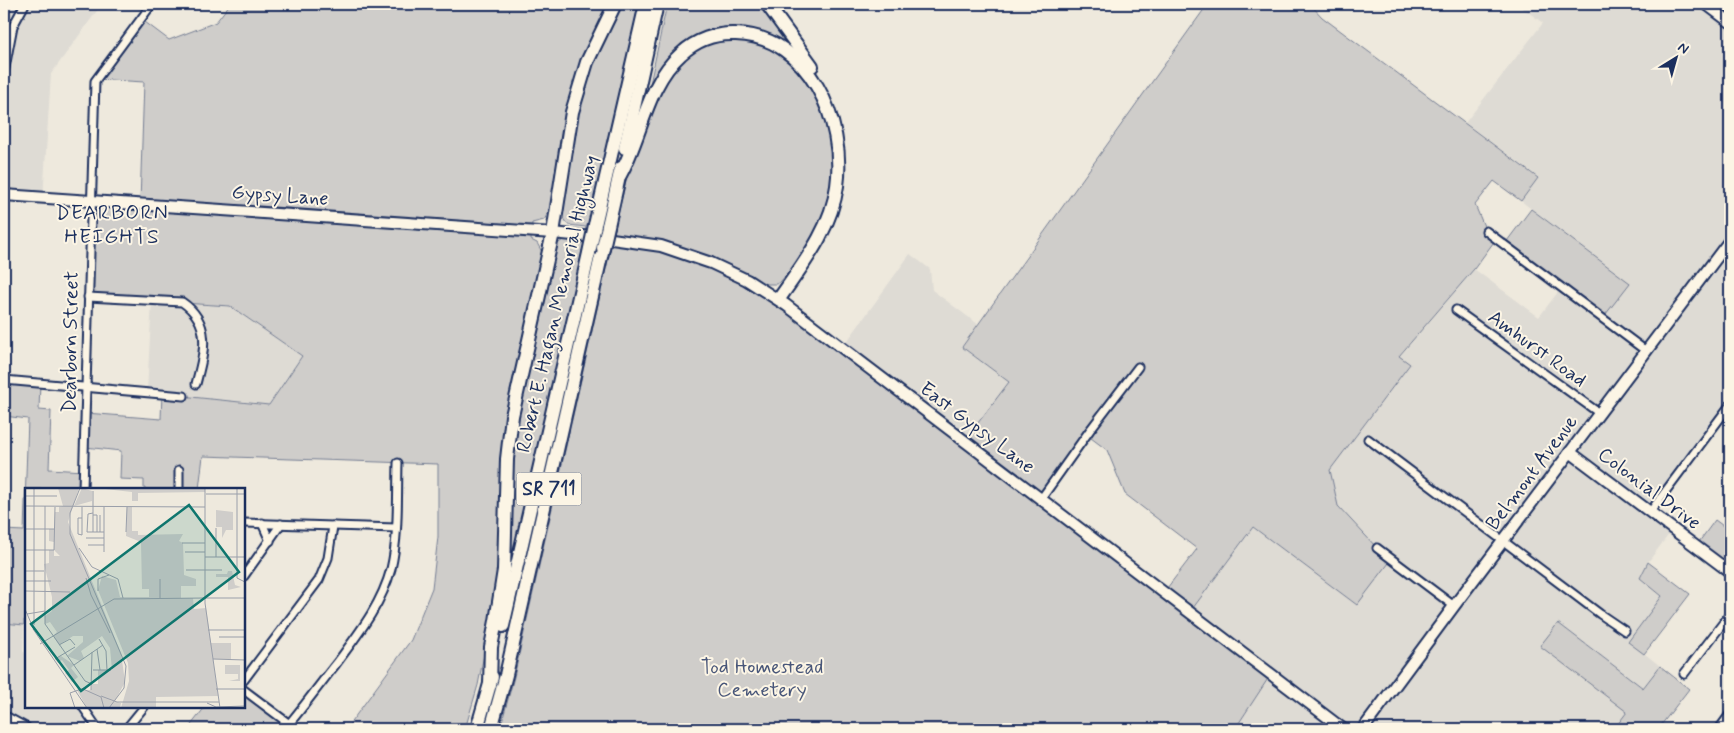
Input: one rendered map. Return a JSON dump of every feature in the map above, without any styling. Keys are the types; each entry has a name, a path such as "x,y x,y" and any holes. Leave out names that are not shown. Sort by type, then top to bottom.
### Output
{"highway":[{"path":"490,685 491,647 504,570 509,433 519,380 553,233 569,129 577,96 587,62 615,4"},
{"name":"Robert E. Hagan Memorial Highway","path":"477,729 490,685 646,4"},
{"name":"Robert E. Hagan Memorial Highway","path":"491,729 506,675 657,4"},
{"path":"767,4 823,83 838,118 844,145 845,174 843,191 834,224 826,242 783,302"},
{"path":"620,175 627,162 655,89 680,55 693,45 707,38 720,35 746,34 774,42 787,51 809,75 827,108 836,141 838,168 836,195 827,223 783,302"}],"main road":[{"path":"1706,4 1730,22"},
{"name":"Gypsy Lane","path":"4,195 553,233"},
{"name":"East Gypsy Lane","path":"553,233 662,246 711,263 747,280 783,302 1343,729"},
{"name":"Belmont Avenue","path":"1363,729 1730,240"},
{"name":"Colonial Drive","path":"1570,452 1730,572"},
{"path":"4,717 26,729"},
{"path":"4,727 8,729"}],"street":[{"path":"4,73 16,19 25,4"},
{"name":"Dearborn Street","path":"83,488 95,81 152,4"},
{"path":"1486,232 1646,351"},
{"path":"88,297 182,302 194,309 203,326 204,343 196,384"},
{"name":"Amhurst Road","path":"1456,310 1599,413"},
{"path":"1041,499 1138,367"},
{"path":"4,380 184,396"},
{"path":"1650,512 1730,405"},
{"path":"1368,439 1625,631"},
{"path":"289,724 362,628 376,607 384,590 391,568 396,528 398,462"},
{"path":"179,470 179,488"},
{"path":"245,523 396,528"},
{"path":"262,524 270,541"},
{"path":"245,575 281,524"},
{"path":"245,679 319,580 328,558 333,526"},
{"path":"1377,548 1454,606"},
{"path":"1684,674 1730,614"},
{"path":"245,691 296,729"},
{"path":"84,708 98,729"},
{"path":"126,729 143,708"},
{"path":"1719,729 1730,714"}],"shaded area":[{"path":"4,4 102,4 51,74 43,198 4,195"},
{"path":"1517,4 1730,4 1730,405 1651,512 1673,529 1648,562 1640,578 1662,596 1629,641 1660,666 1643,688 1558,623 1627,713 1614,729 1235,729 1270,674 1190,612 1253,527 1357,605 1377,548 1338,506 1330,470 1409,365 1399,357 1474,269 1539,317 1561,288 1629,283 1521,201 1538,177 1465,123 1543,23"},
{"path":"910,254 930,269 932,290 979,325 962,347 1009,382 965,441 843,347"},
{"path":"152,300 230,306 302,356 269,405 147,392"},
{"path":"4,623 24,625 25,708 84,708 98,729 7,729 4,727"}],"green space":[{"path":"230,4 610,4 562,130 550,210 544,220 532,223 531,240 537,243 542,252 515,379 496,593 478,685 465,729 346,729 411,640 432,588 438,537 438,464 203,456 199,488 144,488 144,480 120,479 121,451 85,447 86,413 161,419 162,394 269,405 302,356 230,306 88,297 91,201 140,203 144,82 96,79 141,19 169,40 216,22"},
{"path":"619,4 639,4 588,224 595,225 589,253 582,252 508,578 512,434 556,245 563,240 583,242 586,227 568,225 561,216 577,113 598,47"},
{"path":"667,4 763,4 796,50 784,44 704,36 647,98"},
{"name":"Tod Homestead Cemetery","path":"1199,4 1310,4 1322,17 1538,178 1521,201 1494,181 1475,205 1486,231 1496,239 1474,269 1399,356 1410,364 1330,470 1338,506 1377,548 1392,559 1357,605 1253,527 1190,612 1271,674 1235,729 500,729 514,677 626,180 647,117 661,87 687,55 715,40 735,37 774,47 806,78 822,109 832,142 831,193 820,223 805,251 788,273 776,284 756,281 965,440 1009,382 962,347 1205,8","holes":["1087,435 1107,450 1125,494 1197,549 1164,592 1041,499"]},
{"path":"1531,209 1630,283 1602,319 1504,245"},
{"path":"4,380 40,383 39,410 51,411 49,469 84,471 83,488 26,488 28,419 4,416"},
{"path":"25,503 25,620 24,625 4,623 4,530 24,531"},
{"path":"1715,520 1730,531 1730,572 1696,546"},
{"path":"1648,562 1690,594 1644,654 1628,642 1662,596 1640,578"},
{"path":"1558,623 1643,688 1660,666 1689,689 1658,729 1614,729 1627,712 1540,646"},
{"path":"245,691 296,729 188,729 204,708 245,708"}],"district":[{"name":"DEARBORN HEIGHTS","path":"112,225"}]}
